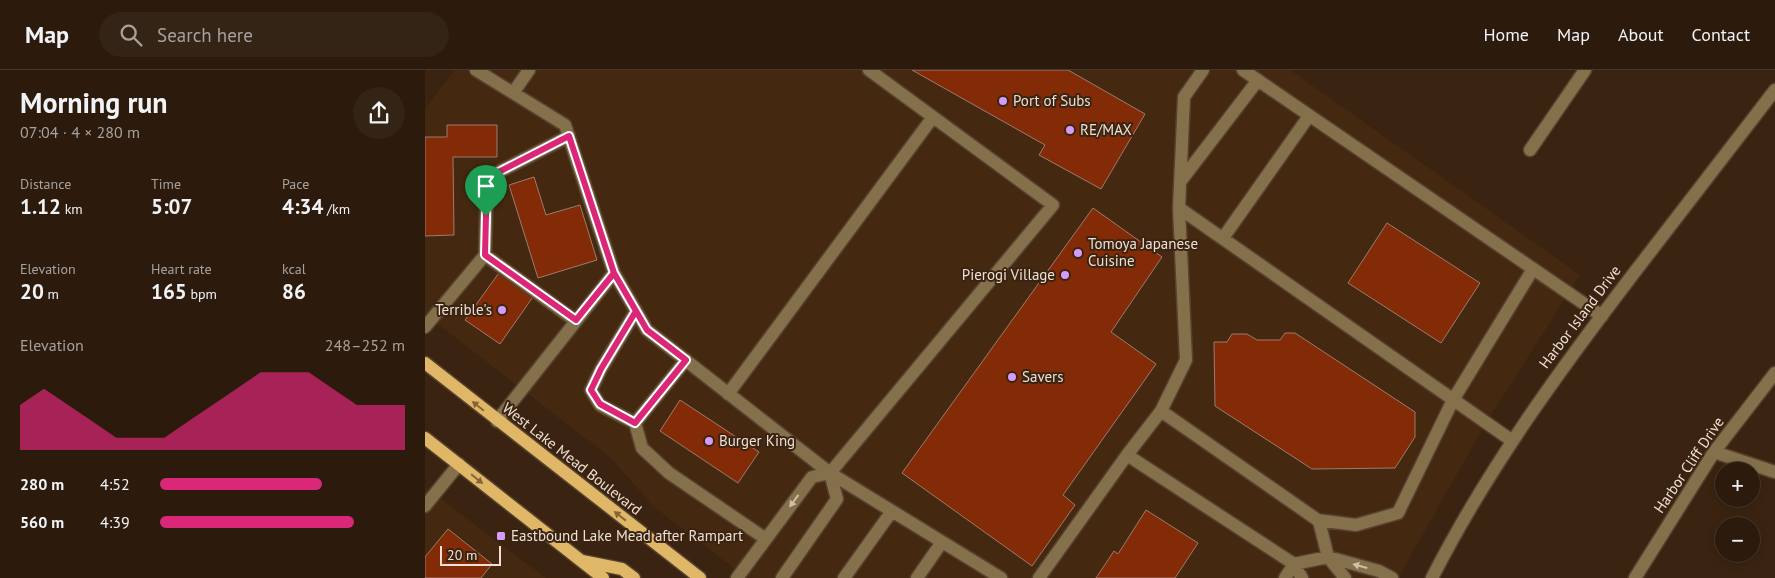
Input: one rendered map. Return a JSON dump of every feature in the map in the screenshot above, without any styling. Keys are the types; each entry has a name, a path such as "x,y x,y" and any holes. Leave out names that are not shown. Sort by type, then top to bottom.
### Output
{"main road":[{"name":"West Lake Mead Boulevard","path":"425,363 700,578"},
{"path":"425,438 577,560 603,578"},
{"path":"577,560 622,569 634,578"}],"street":[{"path":"476,70 565,125 614,273 647,330 830,474 1001,578"},
{"path":"513,93 529,70"},
{"path":"737,578 812,477 830,474 1053,205 869,70"},
{"path":"1039,578 1161,411 1186,360 1179,208 1184,97 1203,70"},
{"path":"1243,70 1601,316"},
{"path":"1530,150 1585,70"},
{"path":"1180,182 1258,80"},
{"name":"Harbor Island Drive","path":"1432,578 1511,440 1554,378 1775,90"},
{"path":"1223,238 1309,116"},
{"path":"728,394 933,117"},
{"path":"425,327 485,255 487,178 569,136"},
{"path":"1179,208 1511,440"},
{"path":"485,255 576,320"},
{"path":"1161,411 1317,520 1356,525 1398,513 1453,400 1533,269"},
{"path":"497,421 614,273"},
{"path":"636,311 601,369 591,390 600,404 635,423 642,448 669,473 766,539"},
{"path":"635,423 686,360"},
{"name":"Harbor Cliff Drive","path":"1635,578 1714,452 1775,373"},
{"path":"1714,452 1775,472"},
{"path":"1127,455 1295,564 1302,578"},
{"path":"425,506 459,464"},
{"path":"782,578 837,499 830,474"},
{"path":"844,578 892,511"},
{"path":"1317,520 1328,557 1345,578"},
{"path":"917,578 942,542"},
{"path":"1285,578 1295,564 1328,557 1379,571 1392,578"}],"shaded area":[{"path":"455,70 1290,70 1580,275 1486,423 1398,578 747,578 653,506 611,458 425,314 425,109"},
{"path":"425,487 546,578 425,578"}],"building":[{"path":"912,70 1068,70 1145,114 1101,189 1039,155 1045,145"},
{"path":"447,125 497,125 497,157 453,157 454,235 425,236 425,137 447,137"},
{"path":"534,177 546,215 580,205 597,260 538,278 509,185"},
{"path":"1093,208 1162,257 1111,332 1156,364 1063,495 1075,505 1032,566 902,473"},
{"path":"1387,223 1480,283 1441,343 1348,283"},
{"path":"501,270 535,294 500,344 465,320"},
{"path":"1285,333 1295,333 1415,412 1415,437 1395,468 1312,469 1215,406 1214,342 1227,342 1232,334 1247,334 1257,340 1280,340"},
{"name":"Burger King","path":"680,400 759,452 738,483 660,431"},
{"path":"1146,510 1198,543 1175,578 1096,578 1114,551 1118,554"},
{"path":"448,529 492,564 481,578 425,578 425,557"}],"place":[{"name":"Port of Subs","path":"1003,101"},
{"name":"RE/MAX","path":"1070,130"},
{"name":"Tomoya Japanese Cuisine","path":"1078,253"},
{"name":"Pierogi Village","path":"1065,275"},
{"name":"Terrible's","path":"502,310"},
{"name":"Savers","path":"1012,377"},
{"name":"Burger King","path":"709,441"},
{"name":"Eastbound Lake Mead after Rampart","path":"501,536"}],"route":[{"path":"486,216 485,255 576,320 614,273 636,311 601,369 591,390 600,404 635,423 686,360 647,330 614,273 569,136 487,178 486,216"}]}
